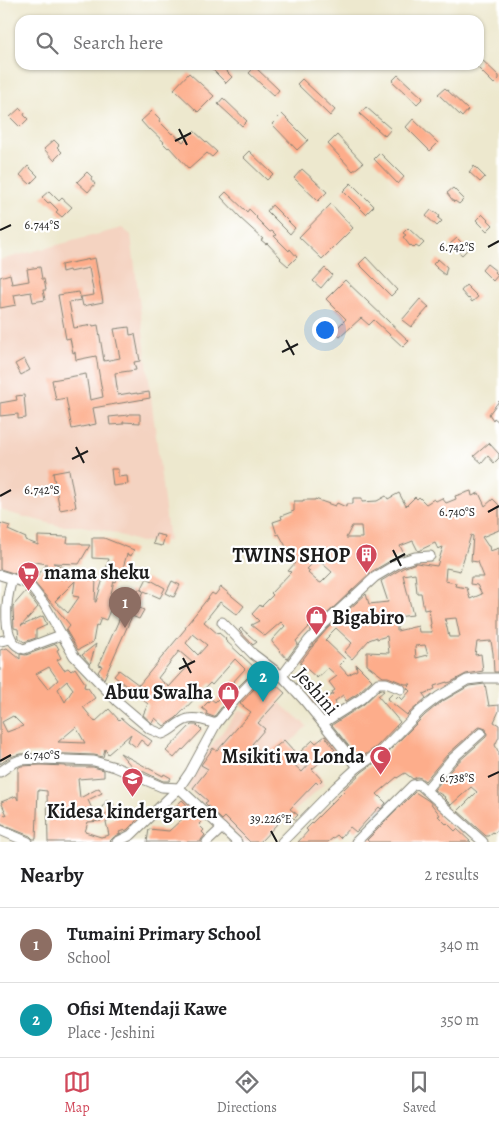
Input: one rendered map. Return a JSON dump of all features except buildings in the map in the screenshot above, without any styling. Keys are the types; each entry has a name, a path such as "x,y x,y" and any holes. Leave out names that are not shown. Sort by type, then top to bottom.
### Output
{"street":[{"path":"282,676 304,646 324,624 376,578 400,562 415,557 430,556"},
{"path":"0,575 26,583 31,587 44,604 74,656 117,701 150,728 162,734 167,733 183,721 189,719 199,719 216,724"},
{"path":"12,579 5,612 5,627 14,646 24,649 61,635"},
{"name":"Jeshini","path":"222,622 253,654 282,676 358,767"},
{"path":"0,641 10,639"},
{"path":"117,842 130,835 179,788 190,772 216,724 239,695 267,666"},
{"path":"282,842 336,787 358,767 380,752 422,710 438,697 467,680 499,678"},
{"path":"322,724 361,699 378,683 386,683 402,689"},
{"path":"426,790 451,760 480,733"},
{"path":"0,772 20,760 94,760 162,787 179,788 237,842"},
{"path":"356,842 413,785 418,784 484,842"},
{"path":"207,842 222,828"},
{"path":"0,830 28,842"}],"shaded area":[{"path":"122,228 131,235 169,541 140,542 108,531 82,526 60,526 9,513 0,508 0,260"},
{"path":"278,701 307,726 289,744 317,772 324,784 261,842 243,842 187,788 209,749 239,710 248,712 261,722"}],"waterway":[{"path":"374,818 392,800"}],"place":[{"name":"TWINS SHOP","path":"366,574"},
{"name":"mama sheku","path":"28,591"},
{"name":"Tumaini Primary School","path":"125,628"},
{"name":"Bigabiro","path":"316,636"},
{"name":"Ofisi Mtendaji Kawe","path":"263,702"},
{"name":"Abuu Swalha","path":"229,711"},
{"name":"Msikiti wa Londa","path":"381,775"},
{"name":"Kidesa kindergarten","path":"132,798"}]}
